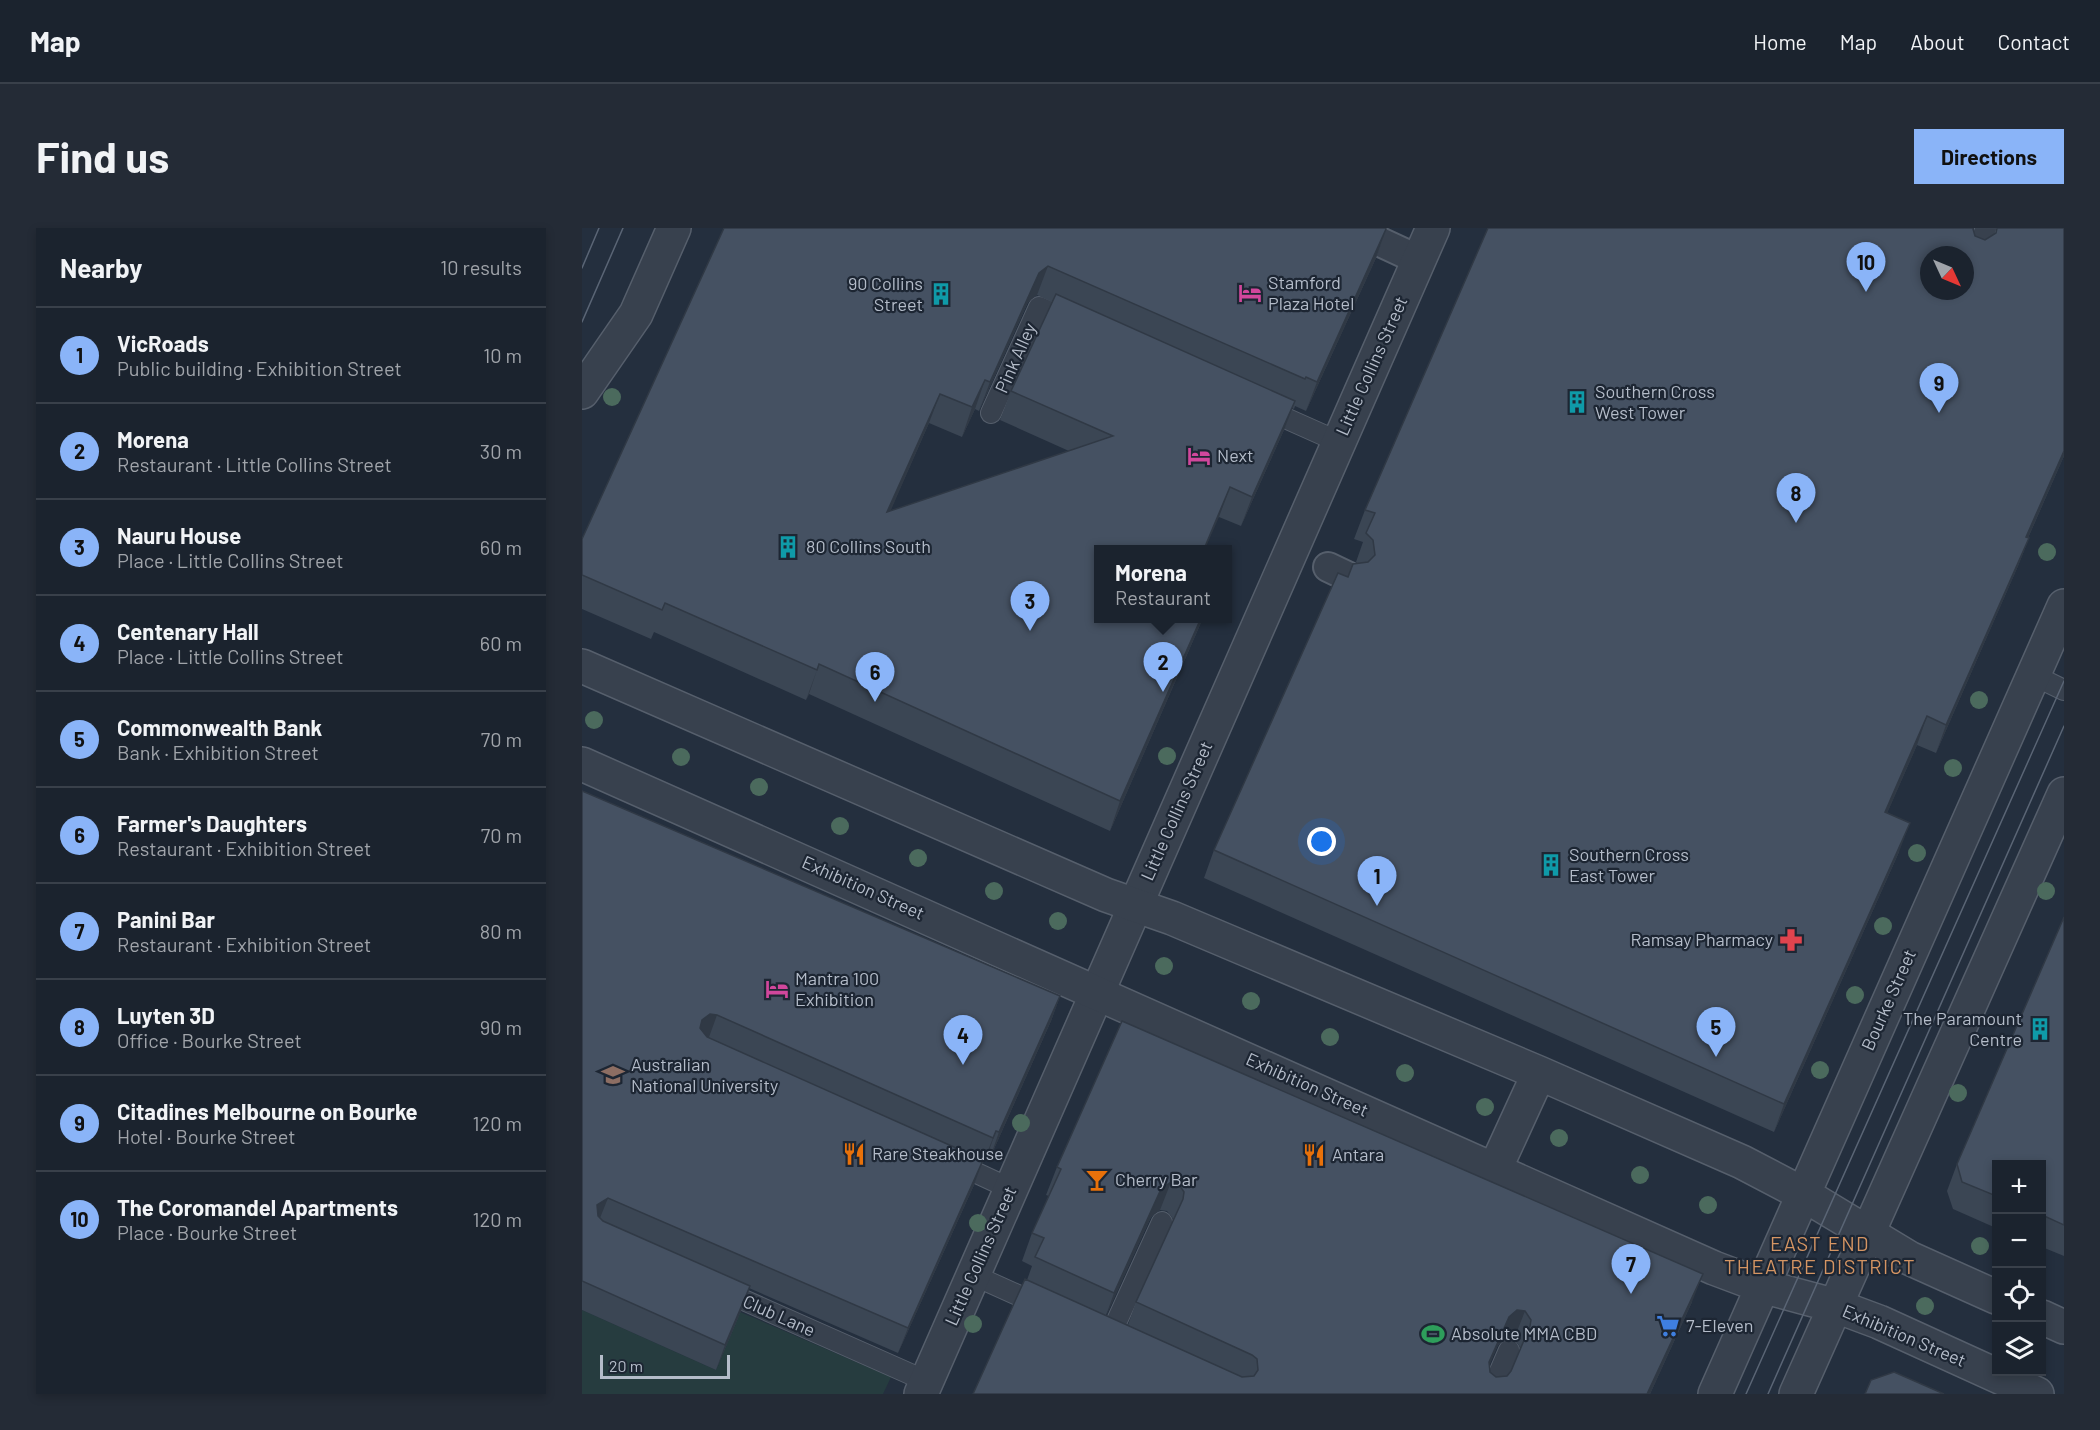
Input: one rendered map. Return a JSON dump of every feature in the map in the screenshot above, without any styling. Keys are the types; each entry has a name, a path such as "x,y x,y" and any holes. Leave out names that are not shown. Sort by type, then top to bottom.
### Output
{"street":[{"path":"582,392 636,314 674,228"},
{"path":"1350,228 1419,260"},
{"name":"Little Collins Street","path":"924,1388 1433,228"},
{"name":"Bourke Street","path":"1715,1394 2064,606"},
{"path":"582,666 1135,906 1172,918 1539,1073 1742,1162 1803,1194 1909,1258 1992,1295"},
{"name":"Exhibition Street","path":"582,764 1714,1268 1762,1286 1836,1306 1879,1322 2037,1394"},
{"path":"1796,1394 2064,794"},
{"path":"1495,1169 1539,1073"},
{"path":"2046,1319 2064,1327"}],"lane":[{"path":"1974,257 1986,228"},
{"name":"Pink Alley","path":"991,413 1039,307 1090,330"},
{"path":"1243,399 1339,442"},
{"path":"2033,675 2064,690"},
{"path":"936,1155 1011,1189"},
{"path":"1110,1336 1162,1222"},
{"path":"973,1275 1060,1314"},
{"name":"Club Lane","path":"708,1284 924,1388"},
{"path":"1090,1327 1131,1346"},
{"path":"1490,1394 1509,1350"}],"green space":[{"path":"582,1310 716,1370 740,1312 891,1377 883,1394 582,1394"}],"building":[{"path":"724,228 1386,229 1317,382 1306,377 1305,379 1048,266 1039,273 990,382 985,380 972,407 940,394 887,512 1113,436 1011,391 1056,294 1295,401 1252,497 1230,487 1206,545 1094,545 1094,623 1199,623 1120,801 819,664 817,670 665,603 662,610 582,575 582,539"},
{"path":"1488,228 1973,228 1975,236 1985,240 1996,233 1997,228 2064,228 2064,451 2026,537 2029,538 1946,725 1927,716 1885,812 1910,823 1784,1104 1214,850 1338,573 1348,577 1353,564 1368,562 1375,555 1373,540 1366,533 1375,513 1365,510"},
{"path":"582,791 1060,996 999,1132 996,1131 993,1138 717,1015 710,1014 702,1020 700,1028 707,1037 983,1160 908,1328 608,1198 597,1205 598,1216 603,1221 750,1286 725,1345 582,1281"},
{"path":"2064,917 2064,1225 2046,1217 2046,1160 1992,1160 1992,1194 1962,1182 1957,1164"},
{"path":"1122,1021 1703,1274 1647,1394 973,1394 1025,1279 1242,1377 1254,1376 1258,1370 1257,1359 1252,1355 1136,1302 1183,1199 1184,1192 1178,1183 1171,1182 1161,1189 1114,1293 1035,1257 1044,1238 1032,1233 1061,1169 1057,1167","holes":["1517,1310 1525,1311 1531,1320 1530,1326 1511,1371 1507,1376 1496,1377 1490,1372 1489,1362 1509,1317"]},
{"path":"1894,1372 1944,1394 1865,1394 1871,1380"}],"tram line":[{"path":"582,268 599,228"},
{"path":"582,322 623,228"},
{"path":"1746,1394 2064,681"},
{"path":"1768,1394 2064,726"}],"place":[{"name":"The Coromandel Apartments","path":"1866,292"},
{"name":"Stamford Plaza Hotel","path":"1250,293"},
{"name":"90 Collins Street","path":"941,294"},
{"name":"Southern Cross West Tower","path":"1577,402"},
{"name":"Citadines Melbourne on Bourke","path":"1939,413"},
{"name":"Next","path":"1199,456"},
{"name":"Luyten 3D","path":"1796,523"},
{"name":"80 Collins South","path":"788,547"},
{"name":"Nauru House","path":"1030,631"},
{"name":"Morena","path":"1163,692"},
{"name":"Farmer's Daughters","path":"875,702"},
{"name":"Southern Cross East Tower","path":"1551,865"},
{"name":"VicRoads","path":"1377,906"},
{"name":"Ramsay Pharmacy","path":"1791,940"},
{"name":"Mantra 100 Exhibition","path":"777,989"},
{"name":"The Paramount Centre","path":"2040,1029"},
{"name":"Commonwealth Bank","path":"1716,1057"},
{"name":"Centenary Hall","path":"963,1065"},
{"name":"Australian National University","path":"613,1075"},
{"name":"Rare Steakhouse","path":"854,1154"},
{"name":"Antara","path":"1314,1155"},
{"name":"Cherry Bar","path":"1097,1180"},
{"name":"Panini Bar","path":"1631,1294"},
{"name":"7-Eleven","path":"1668,1326"},
{"name":"Absolute MMA CBD","path":"1433,1334"}],"district":[{"name":"EAST END THEATRE DISTRICT","path":"1820,1256"}]}
